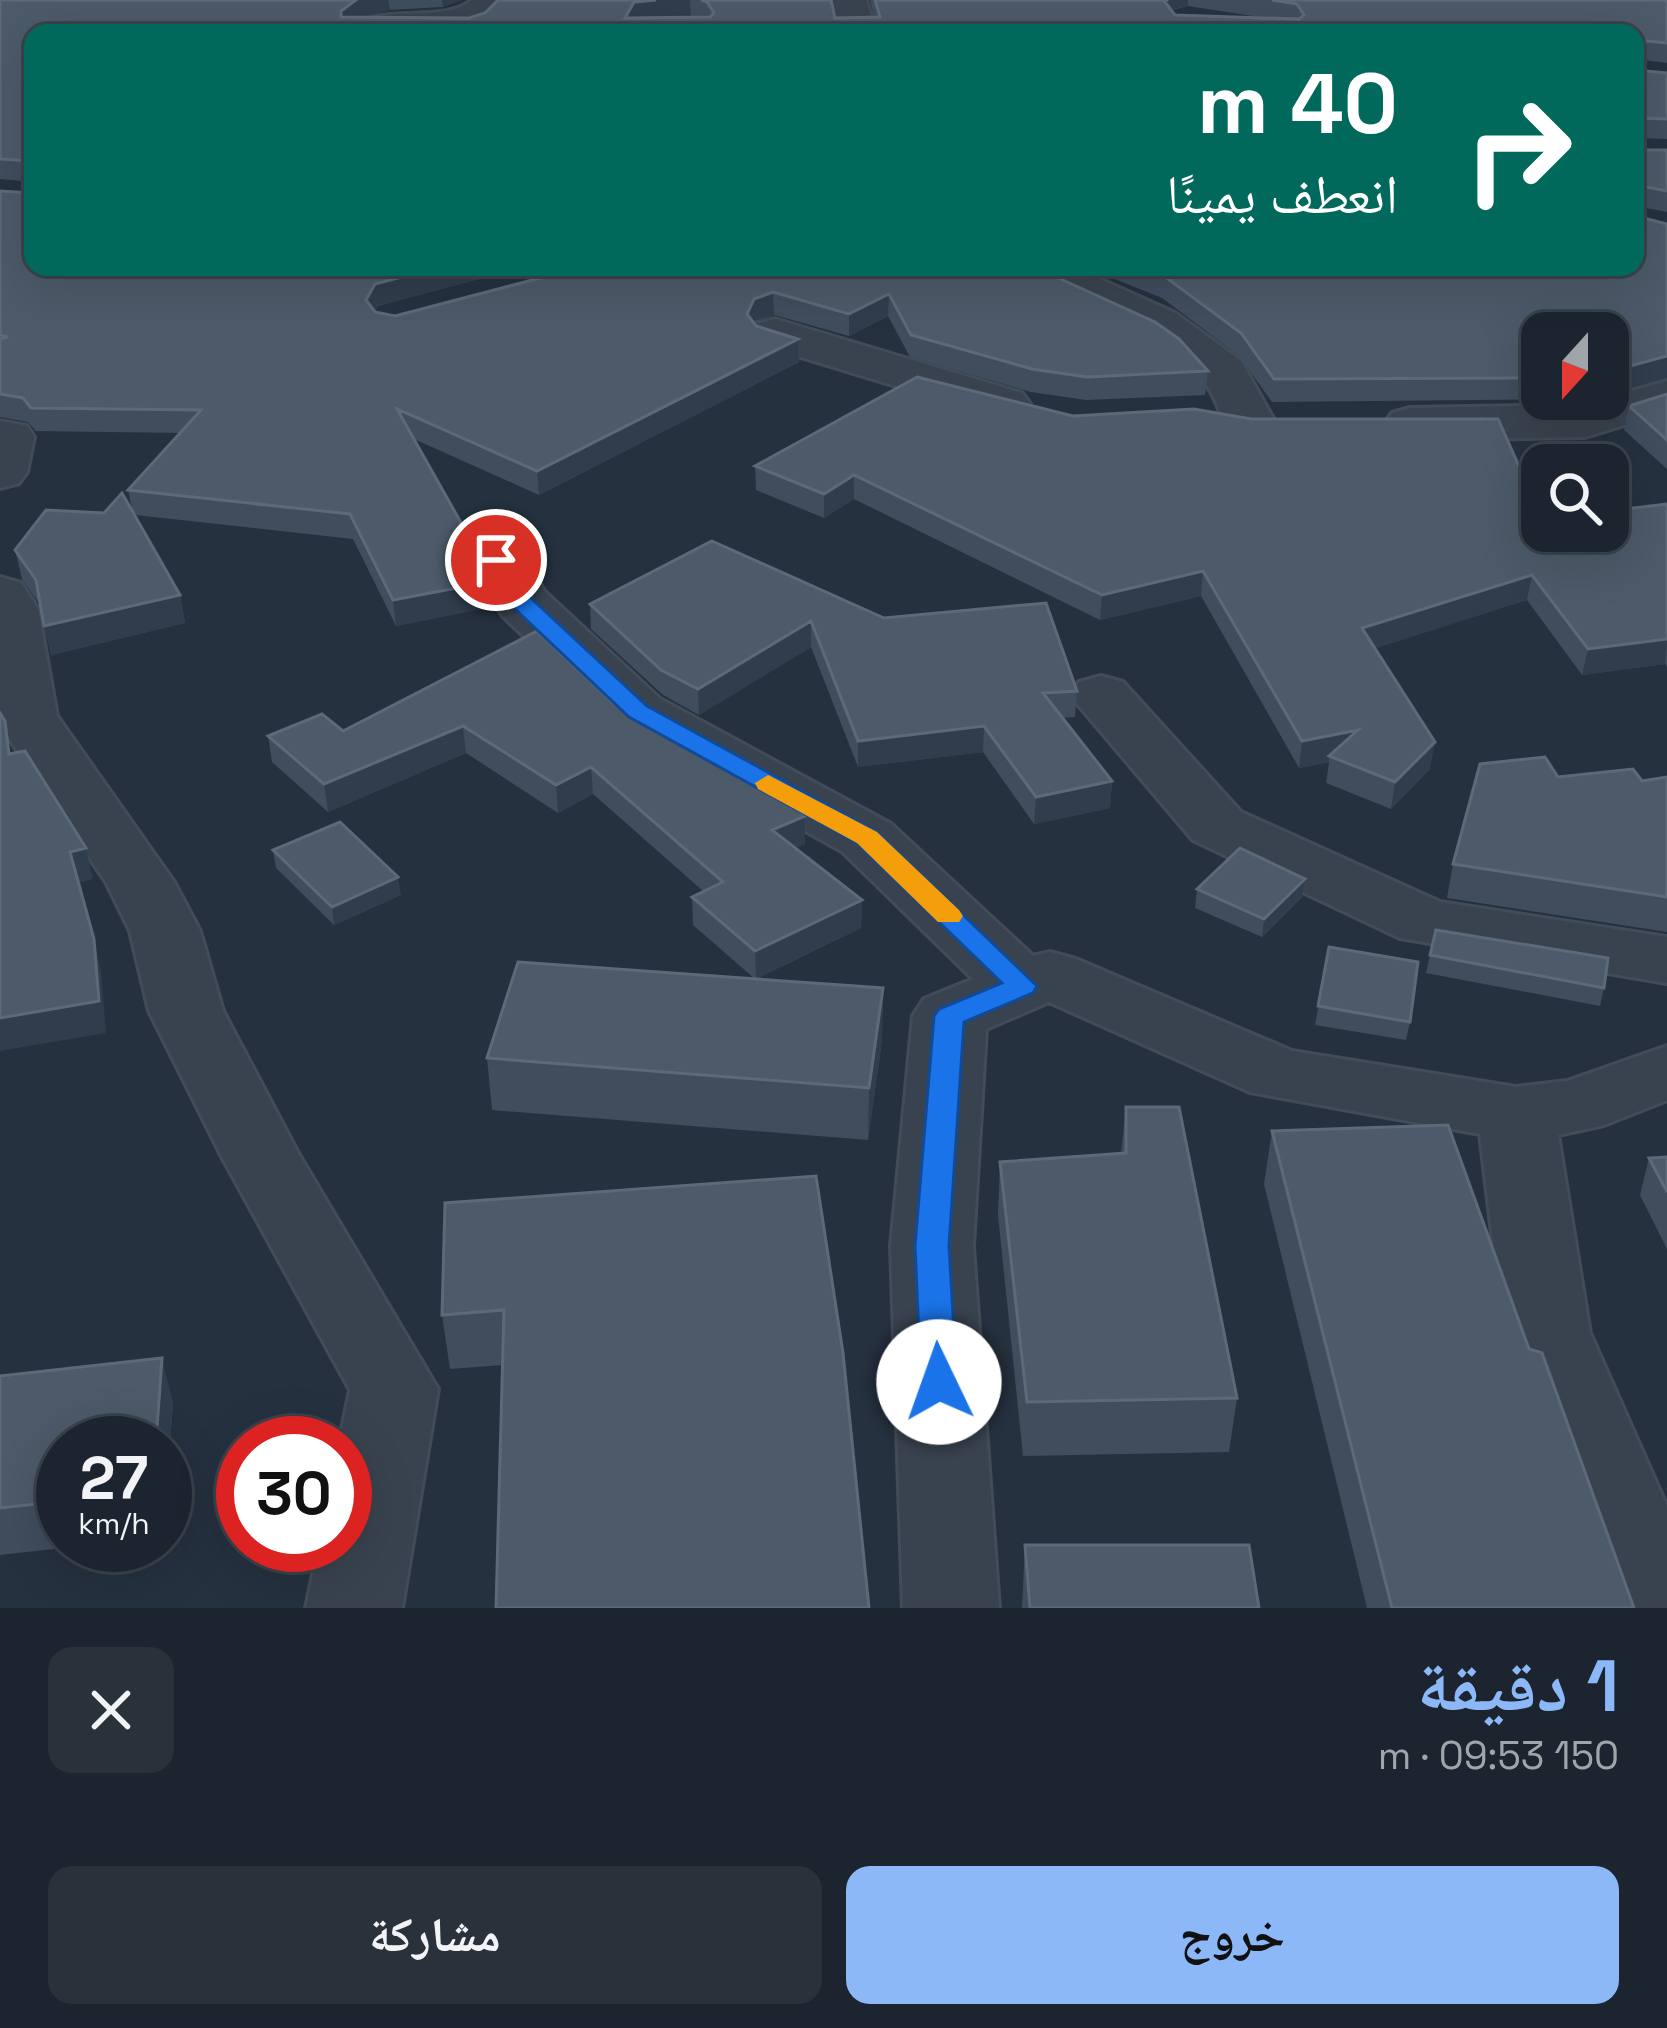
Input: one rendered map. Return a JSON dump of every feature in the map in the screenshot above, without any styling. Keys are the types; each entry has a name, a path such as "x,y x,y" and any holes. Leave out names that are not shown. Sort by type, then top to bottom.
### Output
{"street":[{"path":"395,24 478,18"},
{"path":"1055,276 1130,308 1175,334 1227,374 1273,423 1192,412"},
{"path":"775,334 981,400 1049,414"},
{"path":"1365,424 1585,421 1667,396"},
{"path":"0,437 8,437 0,472"},
{"path":"496,560 523,603 638,712 867,838 1022,986"},
{"path":"0,595 9,609 26,717 140,882 165,932 186,1012 260,1155 394,1389 354,1608"},
{"path":"1101,695 1217,826 1424,922 1622,949 1667,960"},
{"path":"951,1608 932,1246 950,1016 1050,975 1276,1074 1516,1114 1577,1106 1667,1072"},
{"path":"1516,1114 1547,1333 1664,1608"}],"building":[{"path":"0,0 356,0 341,11 341,17 469,18 485,13 498,0 656,0 634,2 625,18 710,17 714,13 701,0 831,0 835,18 880,17 875,0 1167,0 1175,15 1299,19 1304,15 1297,4 1272,0 1667,0 1667,43 1644,41 1644,24 24,24 24,160 0,159"},
{"path":"1644,71 1667,73 1667,119 1644,118"},
{"path":"1644,150 1667,150 1667,191 1644,187"},
{"path":"0,191 24,192 24,276 405,276 375,284 366,300 375,312 395,316 548,276 1054,276 1155,322 1179,339 1208,371 1087,377 1032,369 911,335 889,294 849,314 773,292 754,299 747,314 756,326 798,339 537,471 397,409 464,528 461,538 489,582 393,600 350,514 128,490 201,410 31,408 23,398 0,394 0,339 8,337 0,335"},
{"path":"1644,218 1667,224 1667,356 1629,366 1629,312 1521,312 1521,378 1274,379 1241,333 1164,276 1644,276"},
{"path":"917,377 1073,416 1194,409 1251,419 1498,419 1521,471 1521,552 1629,552 1629,509 1667,504 1667,639 1588,649 1532,575 1362,628 1435,742 1395,782 1329,756 1358,730 1302,741 1203,571 1102,595 854,475 824,494 755,466"},
{"path":"1667,394 1667,440 1629,406"},
{"path":"122,493 180,595 44,626 36,580 15,550 46,510 104,513"},
{"path":"712,541 884,618 1046,603 1077,691 1043,693 1112,781 1036,797 984,726 858,741 811,621 698,689 661,670 590,604"},
{"path":"537,631 612,702 777,793 805,816 772,830 862,900 755,951 692,897 723,882 591,767 556,785 463,726 324,784 268,736 322,714 343,731"},
{"path":"0,713 9,754 25,751 86,848 70,852 94,939 99,1001 0,1018"},
{"path":"1545,757 1558,777 1633,769 1642,781 1667,777 1667,897 1453,864 1480,764"},
{"path":"340,822 398,877 332,907 273,850"},
{"path":"1240,848 1305,879 1264,919 1197,889"},
{"path":"1436,930 1608,958 1604,988 1430,955"},
{"path":"1329,947 1418,962 1410,1022 1318,1006"},
{"path":"518,962 883,988 869,1088 487,1058"},
{"path":"1126,1107 1179,1107 1237,1398 1027,1402 1000,1162 1126,1153"},
{"path":"1448,1125 1529,1349 1542,1353 1634,1608 1392,1608 1272,1131"},
{"path":"1667,1157 1667,1192 1649,1158"},
{"path":"816,1176 843,1353 869,1608 496,1608 504,1310 442,1315 445,1203"},
{"path":"162,1358 158,1416 36,1416 36,1504 0,1508 0,1376"},
{"path":"1025,1545 1249,1545 1259,1608 1030,1608"}],"slow traffic":[{"path":"768,783 867,838 949,916"}],"route":[{"path":"496,560 523,603 638,712 867,838 1022,986 950,1016 932,1246 939,1382"}]}
